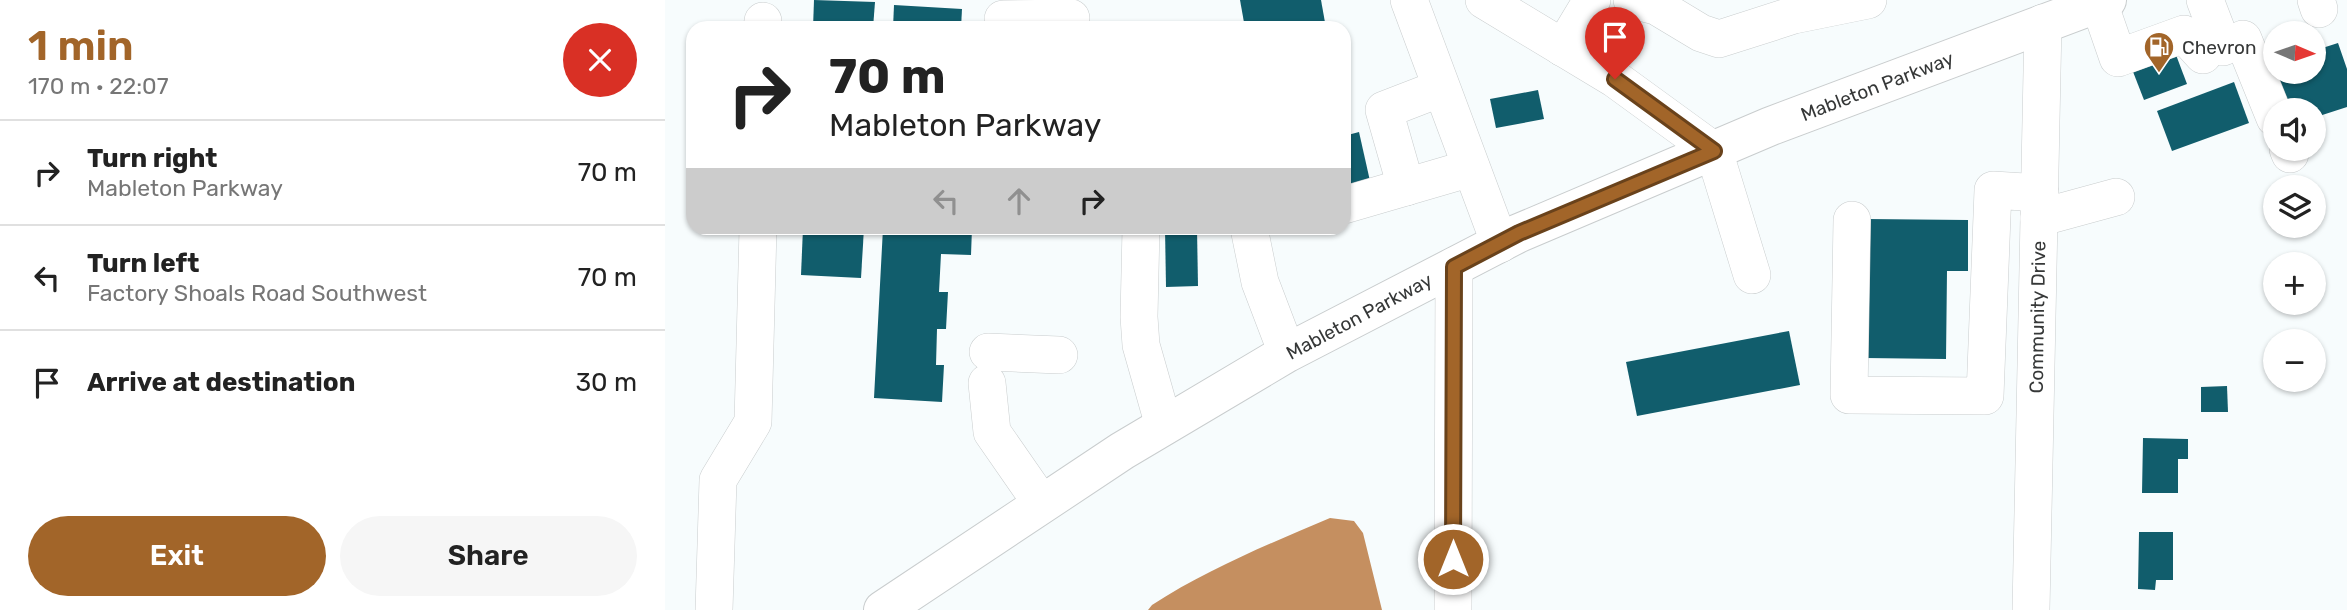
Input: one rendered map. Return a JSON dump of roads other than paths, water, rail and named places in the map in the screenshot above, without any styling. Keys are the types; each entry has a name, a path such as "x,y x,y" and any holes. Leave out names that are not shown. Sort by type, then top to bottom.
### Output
{"main road":[{"name":"Mableton Parkway","path":"883,610 1164,426 1287,353 1500,244 1772,126 2103,1"}],"street":[{"path":"1409,0 1500,244"},
{"path":"1563,48 1592,0"},
{"path":"1632,0 1656,6 1700,33 1719,39 1794,15 1868,0"},
{"path":"2205,0 2223,47 2263,102"},
{"path":"2103,1 2118,58 2184,34 2223,47"},
{"path":"1492,2 1615,79 1714,151 1752,275"},
{"path":"1003,19 1071,18"},
{"name":"Community Drive","path":"2031,610 2043,23"},
{"path":"1405,187 1384,110 1441,88"},
{"path":"1351,203 1471,168"},
{"path":"1852,220 1849,395 1985,397 1993,190 2039,206 2116,197"},
{"path":"714,610 718,480 753,422 758,235"},
{"path":"1141,235 1141,345 1164,426"},
{"path":"1250,235 1259,282 1287,353"},
{"path":"1453,610 1454,267"},
{"path":"1042,504 992,432 987,367 1059,355"}],"place":[{"name":"Chevron","path":"2159,74"}]}
